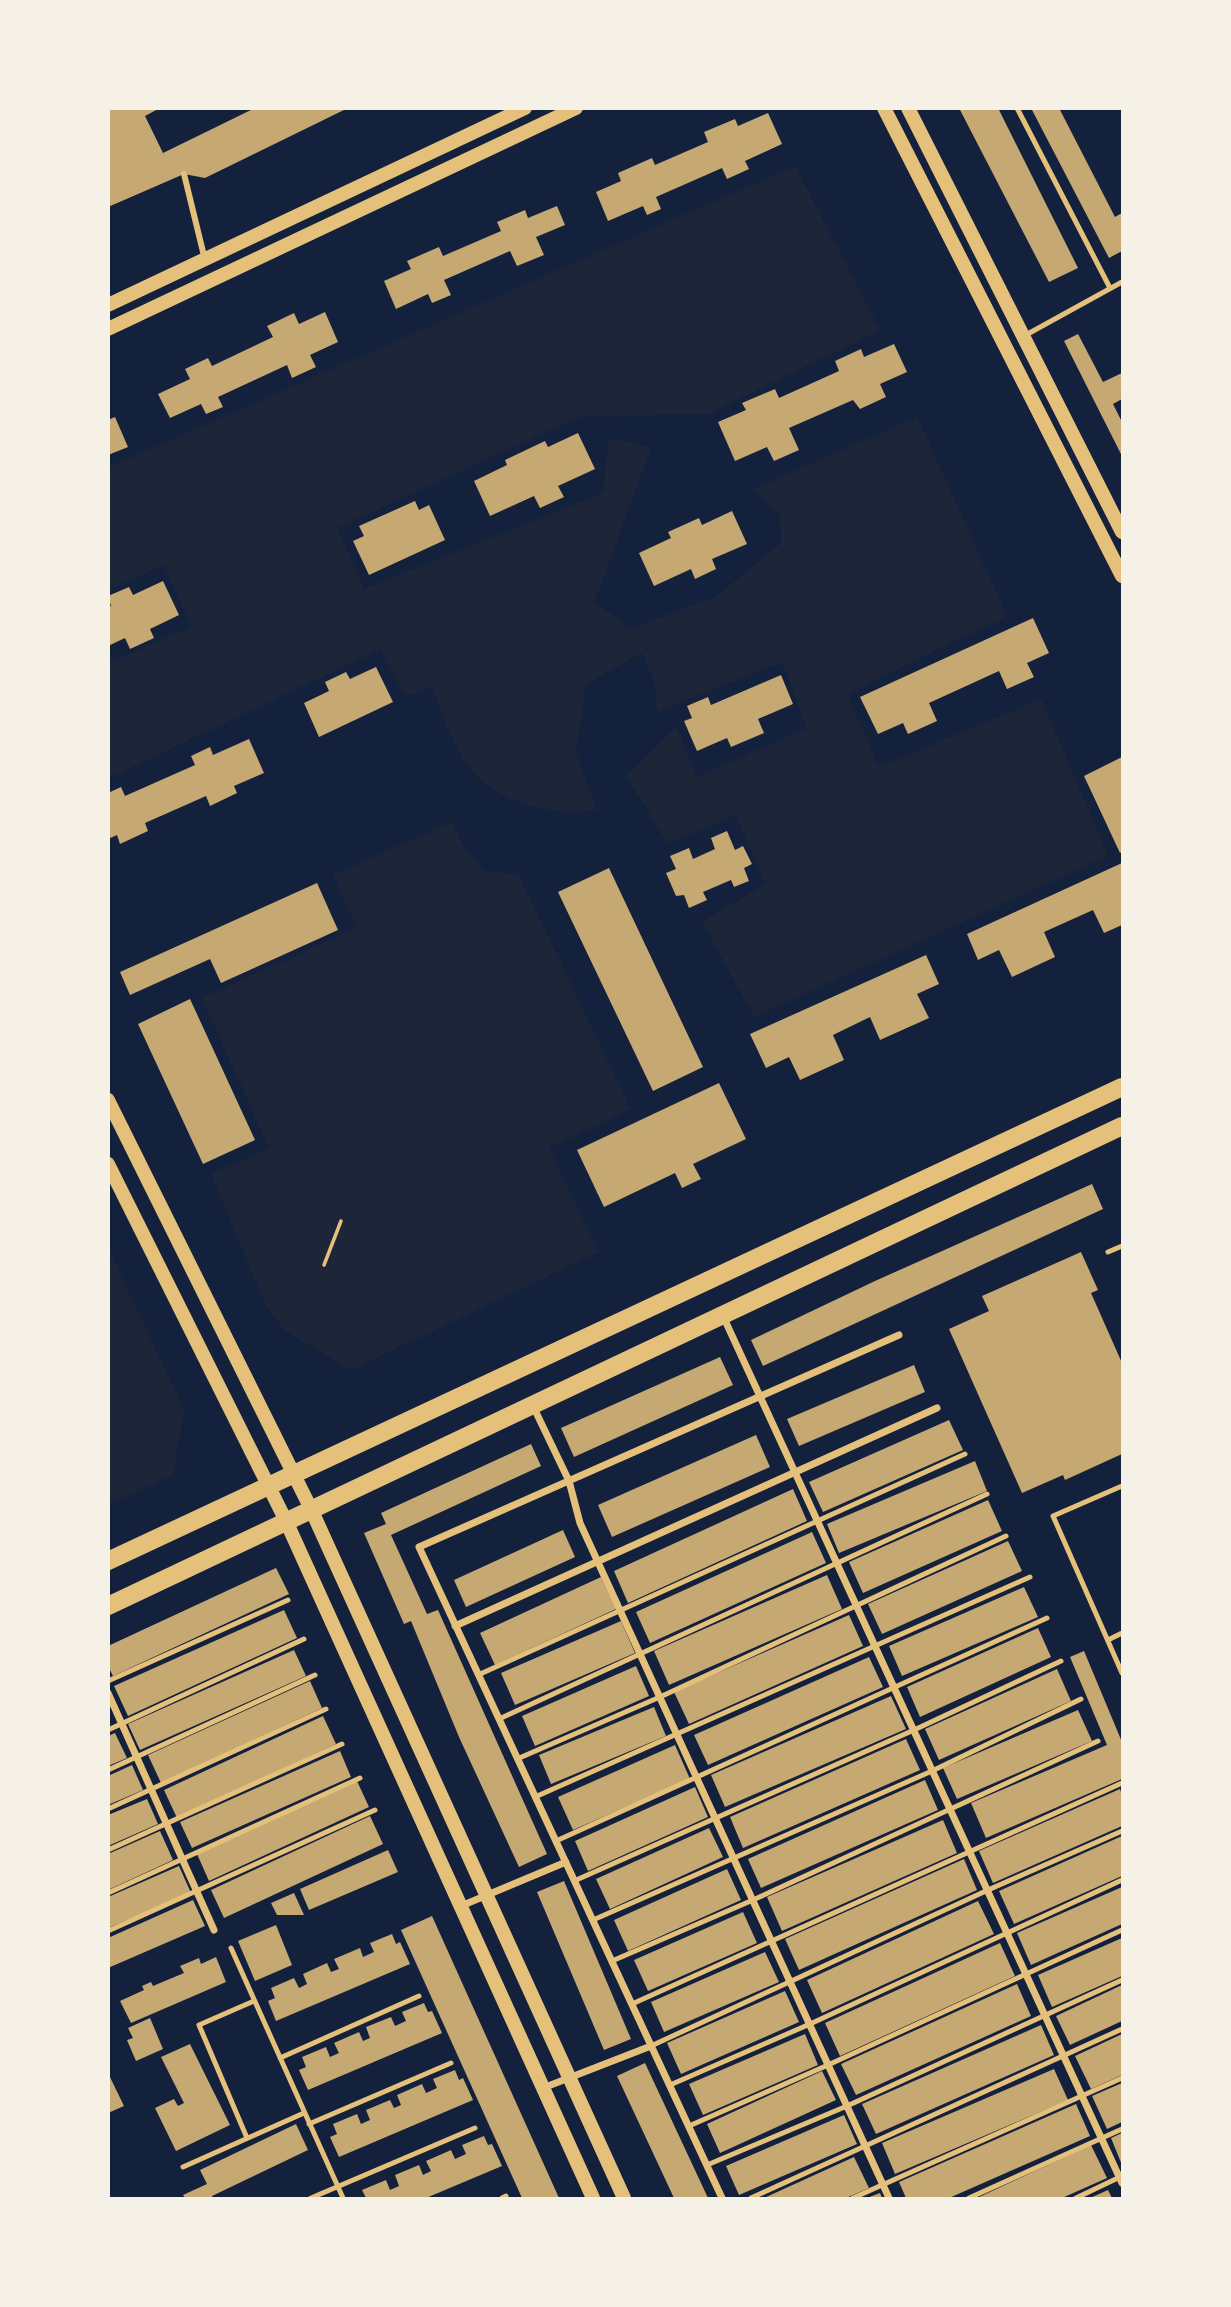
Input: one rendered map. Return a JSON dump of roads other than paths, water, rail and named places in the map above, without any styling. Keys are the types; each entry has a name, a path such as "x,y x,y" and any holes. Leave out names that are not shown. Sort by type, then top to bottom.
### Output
{"main road":[{"path":"108,305 525,108"},
{"path":"108,329 576,108"},
{"path":"884,108 1122,576"},
{"path":"908,108 1122,532"},
{"path":"108,1561 1122,1087"},
{"path":"108,1100 311,1509 625,2199"},
{"path":"108,1606 1122,1126"},
{"path":"108,1164 286,1521 593,2199"}],"street":[{"path":"184,174 205,260"},
{"path":"723,1315 1122,2179"},
{"path":"722,2199 419,1547 899,1335"},
{"path":"533,1406 569,1481 580,1523 889,2199"},
{"path":"455,1626 937,1408"},
{"path":"108,1693 214,1930"},
{"path":"461,1907 566,1862"},
{"path":"543,2088 652,2046"}],"lane":[{"path":"1017,108 1110,288"},
{"path":"1024,335 1122,282"},
{"path":"1108,1252 1122,1246"},
{"path":"478,1675 965,1454"},
{"path":"1122,1486 1054,1516 1122,1673"},
{"path":"499,1719 987,1494"},
{"path":"517,1759 660,1697 1006,1536"},
{"path":"536,1797 1030,1577"},
{"path":"108,1681 288,1600"},
{"path":"556,1841 698,1779 1048,1618"},
{"path":"1108,1640 1122,1633"},
{"path":"108,1730 304,1639"},
{"path":"574,1881 914,1730 1060,1661"},
{"path":"108,1770 315,1675"},
{"path":"593,1920 932,1771 1081,1699"},
{"path":"108,1809 326,1709"},
{"path":"612,1961 753,1900 1098,1741"},
{"path":"108,1850 342,1744"},
{"path":"108,1893 360,1778"},
{"path":"632,2004 1122,1783"},
{"path":"108,1931 375,1810"},
{"path":"652,2046 1122,1831"},
{"path":"670,2085 810,2024 1122,1880"},
{"path":"689,2126 1122,1930"},
{"path":"231,1948 343,2199"},
{"path":"707,2165 847,2106 1122,1980"},
{"path":"280,2059 419,1996"},
{"path":"247,2138 199,2025 254,2001"},
{"path":"751,2199 1122,2029"},
{"path":"309,2124 451,2063"},
{"path":"853,2199 1122,2078"},
{"path":"183,2167 304,2113"},
{"path":"311,2199 475,2128"},
{"path":"969,2199 1122,2129"},
{"path":"1076,2199 1122,2179"}]}
